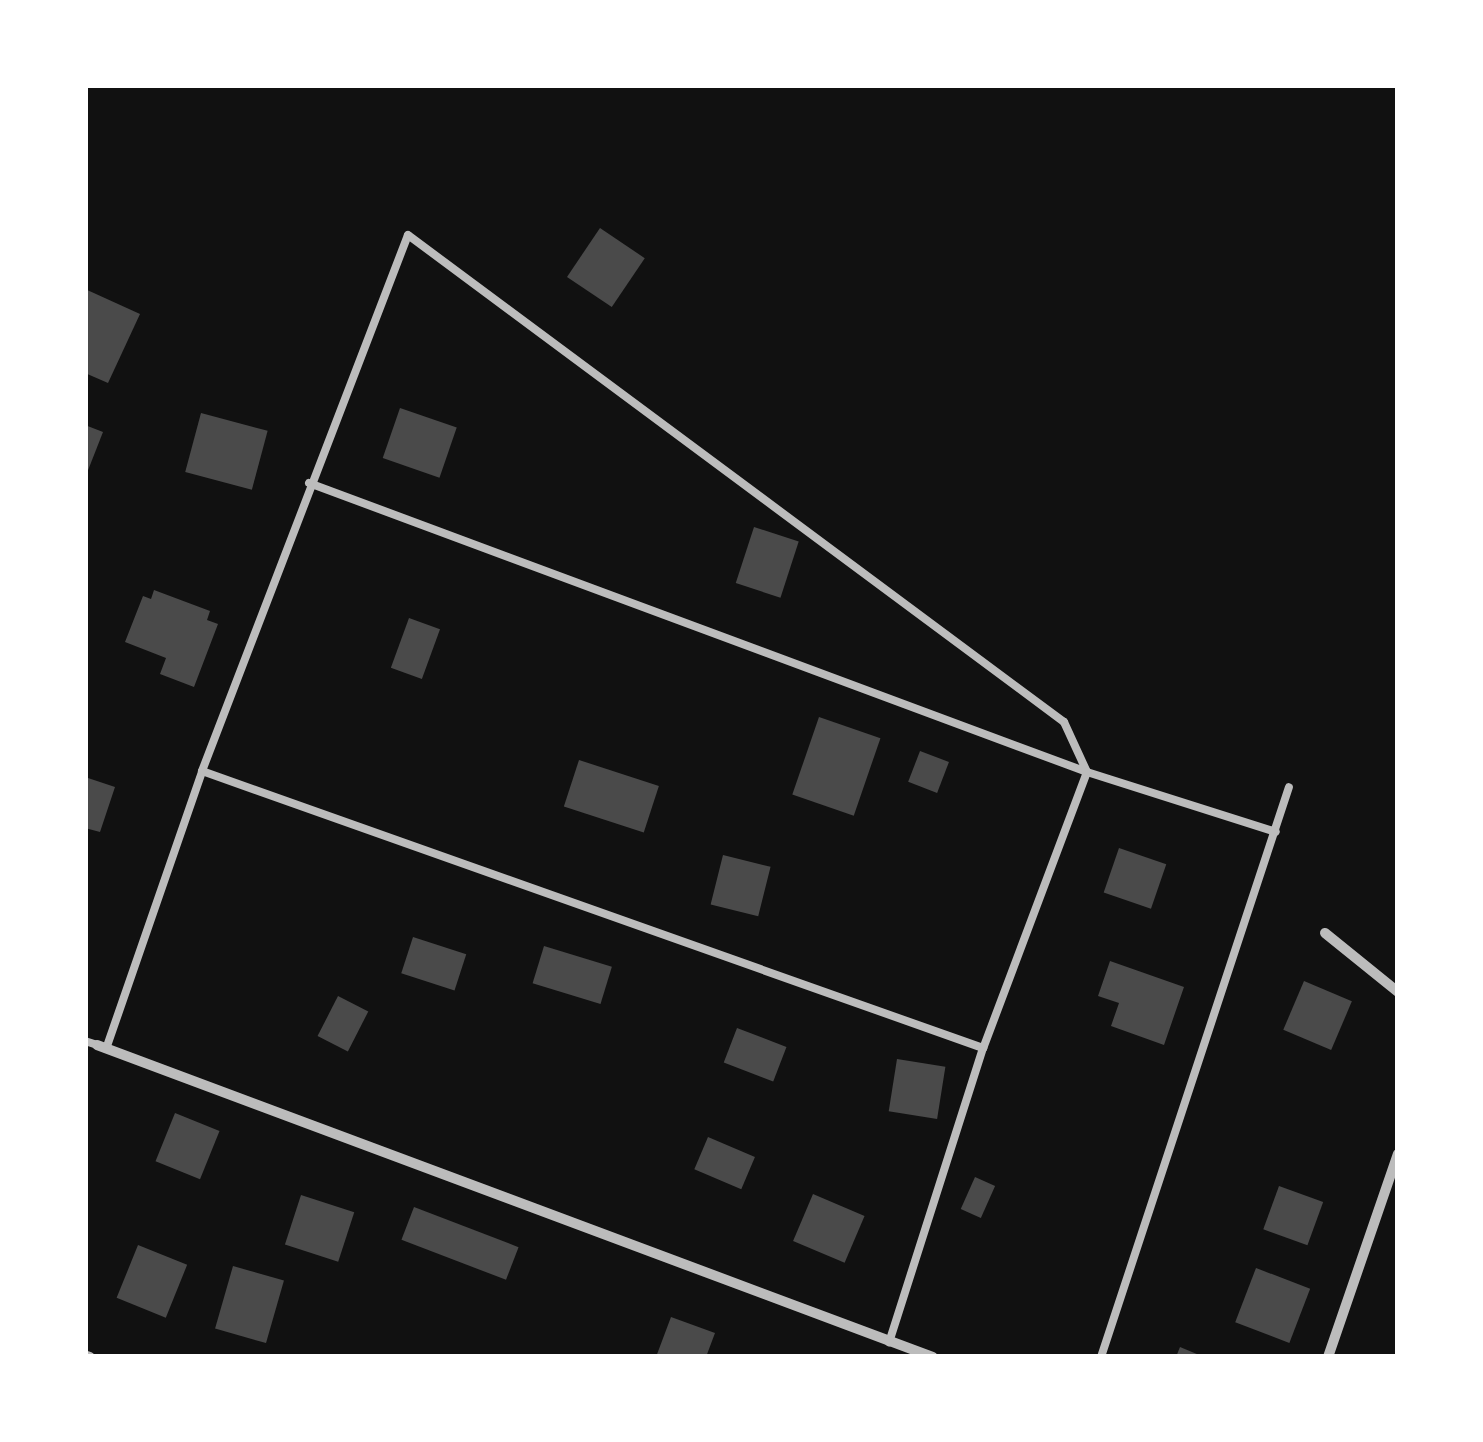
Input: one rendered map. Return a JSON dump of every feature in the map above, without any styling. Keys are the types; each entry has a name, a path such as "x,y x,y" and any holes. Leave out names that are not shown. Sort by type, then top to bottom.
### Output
{"street":[{"path":"1325,933 1398,992"},
{"path":"96,1045 933,1357"},
{"path":"1328,1357 1398,1154"}],"lane":[{"path":"96,1045 408,235 1064,722 1087,772 983,1048 894,1344"},
{"path":"310,483 1087,772 1276,832"},
{"path":"202,771 983,1048"},
{"path":"1102,1357 1289,787"}],"building":[{"path":"600,228 645,258 612,307 567,277"},
{"path":"85,289 140,314 108,383 85,373"},
{"path":"400,408 457,428 439,478 383,458"},
{"path":"201,413 268,431 252,490 185,472"},
{"path":"85,425 103,432 85,478"},
{"path":"754,527 799,542 780,598 736,583"},
{"path":"154,590 210,611 207,620 218,624 194,687 160,674 166,658 125,642 143,596 151,599"},
{"path":"409,618 440,629 422,679 391,668"},
{"path":"819,717 880,738 854,816 792,795"},
{"path":"920,751 949,762 937,793 908,782"},
{"path":"579,760 659,786 644,833 564,807"},
{"path":"85,777 115,787 100,832 85,828"},
{"path":"1119,848 1166,864 1151,909 1104,892"},
{"path":"723,855 771,867 758,916 711,904"},
{"path":"413,937 466,954 455,990 401,973"},
{"path":"544,946 612,967 600,1004 533,983"},
{"path":"1110,961 1184,987 1164,1045 1111,1026 1119,1003 1098,996"},
{"path":"1304,981 1352,1001 1331,1050 1283,1030"},
{"path":"338,996 368,1011 348,1052 318,1036"},
{"path":"737,1028 786,1047 773,1082 724,1063"},
{"path":"897,1059 945,1067 937,1119 889,1111"},
{"path":"175,1113 220,1131 200,1179 156,1161"},
{"path":"708,1137 755,1157 741,1189 694,1169"},
{"path":"975,1177 995,1186 981,1218 961,1209"},
{"path":"1279,1186 1323,1202 1307,1245 1263,1229"},
{"path":"813,1194 865,1216 845,1263 793,1241"},
{"path":"301,1195 354,1212 338,1262 285,1244"},
{"path":"414,1207 519,1247 506,1280 401,1240"},
{"path":"138,1245 187,1265 166,1318 117,1298"},
{"path":"233,1266 284,1281 266,1343 215,1328"},
{"path":"1256,1268 1310,1289 1289,1343 1235,1322"},
{"path":"671,1317 715,1333 706,1357 656,1357"},
{"path":"1180,1347 1204,1357 1176,1357"}]}
